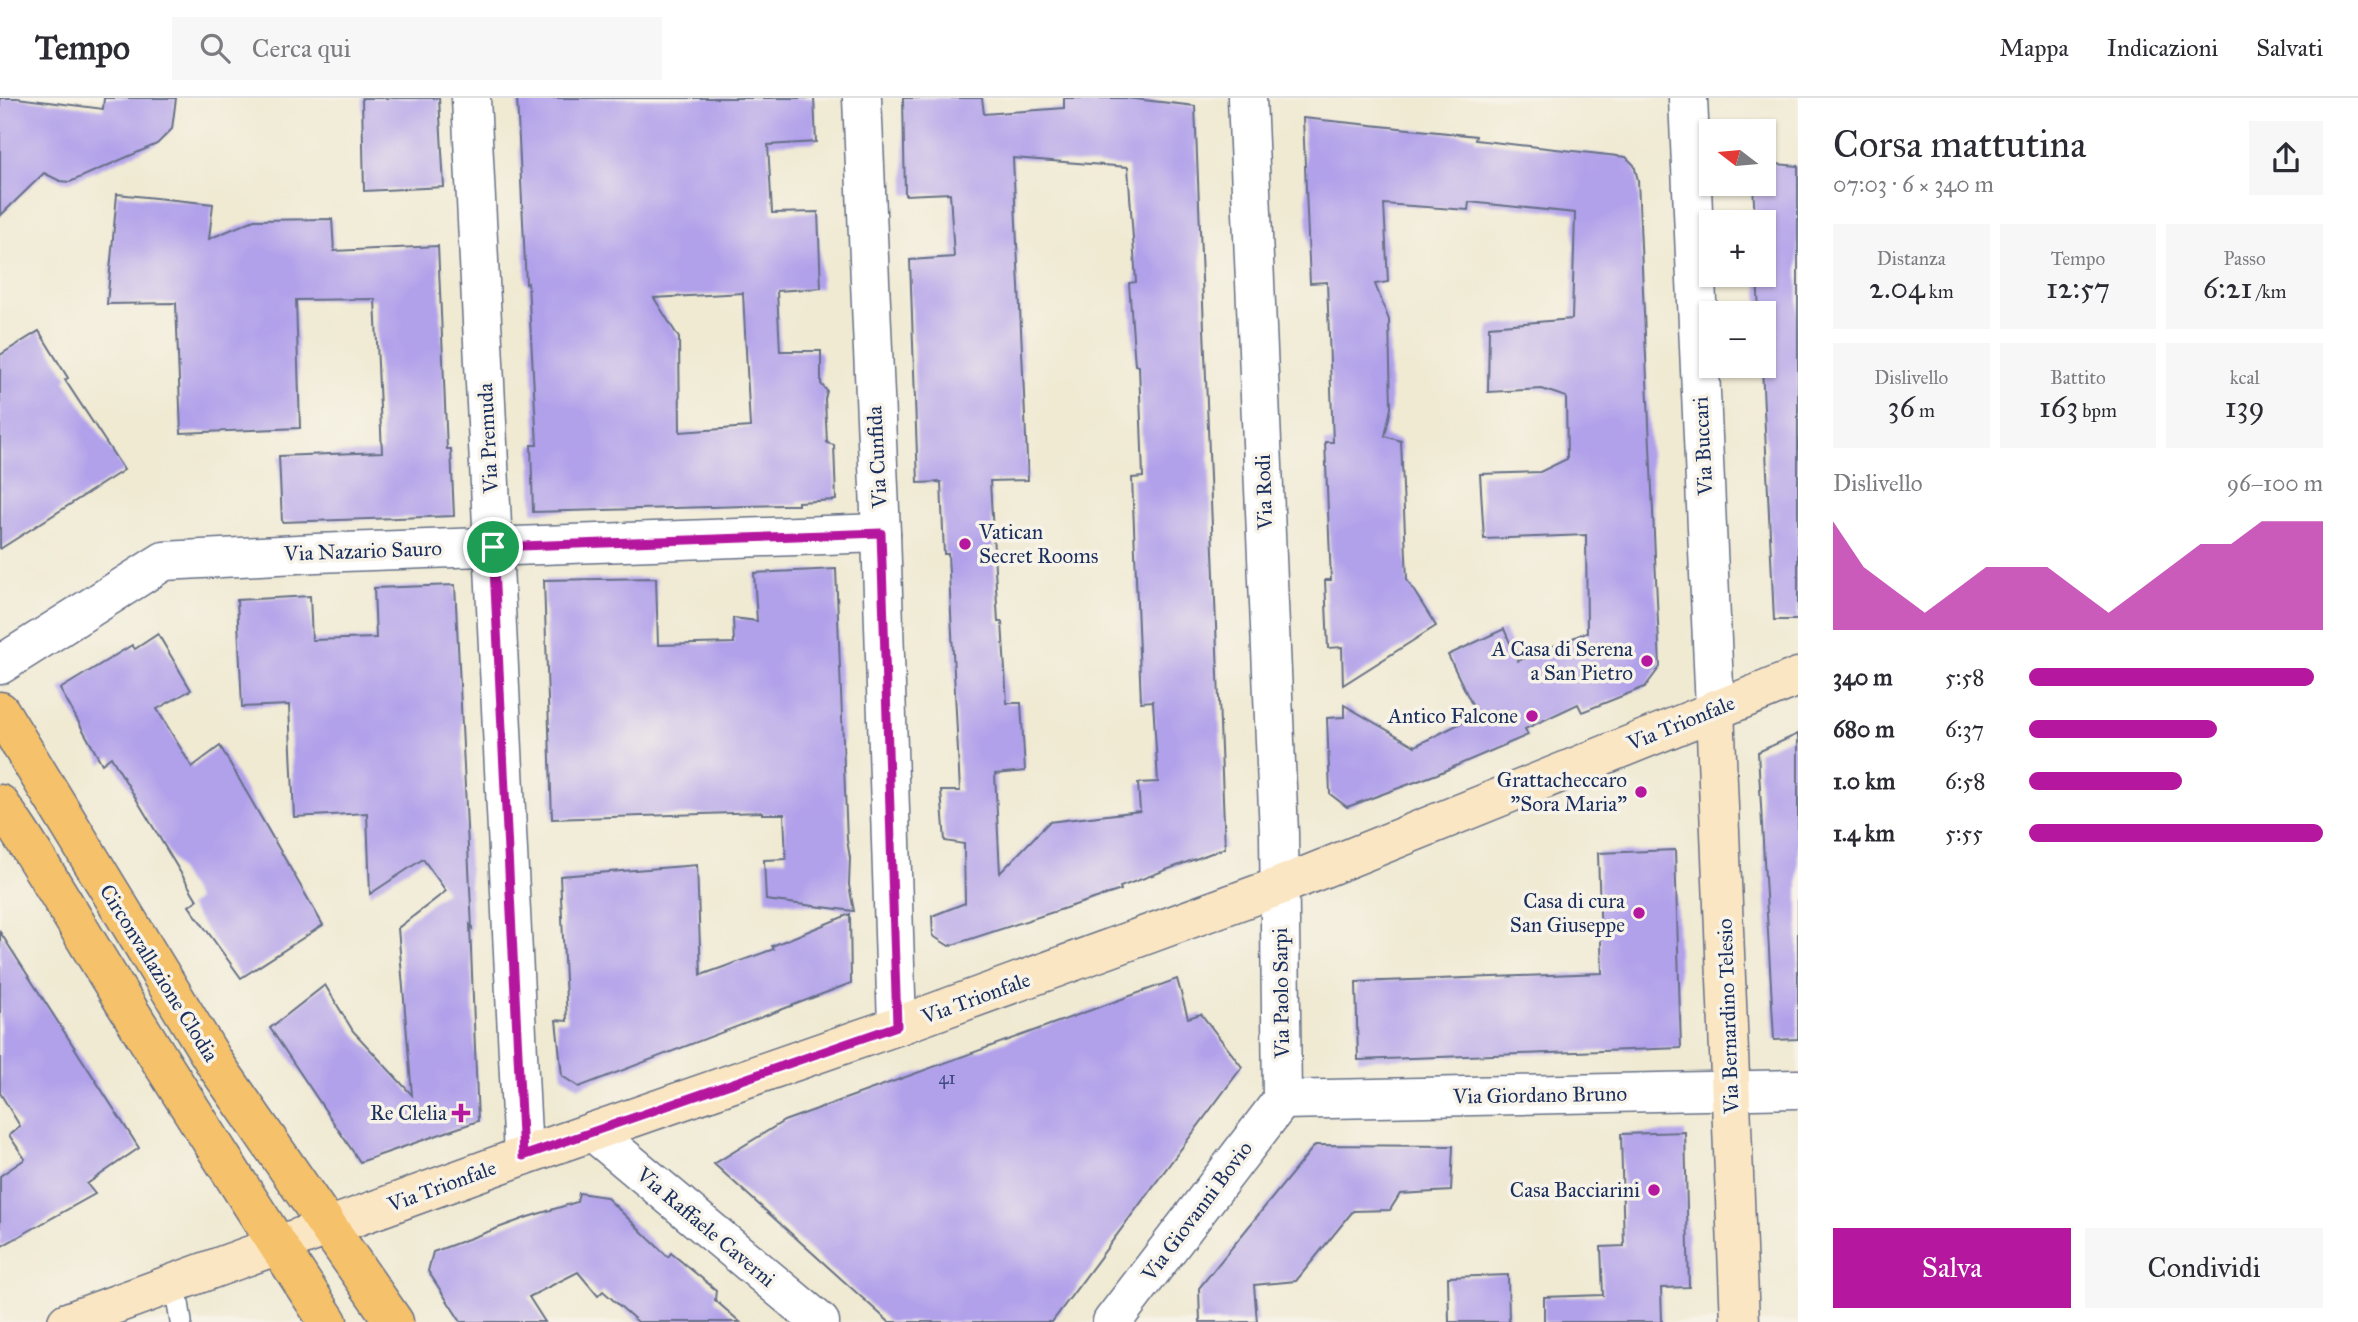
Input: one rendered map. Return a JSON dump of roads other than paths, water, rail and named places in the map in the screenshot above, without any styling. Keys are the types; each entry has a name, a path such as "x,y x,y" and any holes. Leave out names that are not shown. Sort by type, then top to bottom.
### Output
{"main road":[{"name":"Circonvallazione Clodia","path":"0,711 216,1065 394,1322"},
{"name":"Circonvallazione Clodia","path":"0,804 54,883 114,987 328,1322"}],"street":[{"name":"Via Premuda","path":"471,98 523,1156"},
{"name":"Via Cunfida","path":"862,98 881,533 897,1026"},
{"name":"Via Rodi","path":"1247,98 1280,886"},
{"name":"Via Buccari","path":"1688,98 1715,709"},
{"name":"Via Nazario Sauro","path":"0,665 164,561 881,533"},
{"name":"Via Trionfale","path":"67,1322 523,1156 897,1026 1280,886 1798,677"},
{"name":"Via Bernardino Telesio","path":"1715,709 1740,1322"},
{"name":"Via Paolo Sarpi","path":"1280,886 1282,1100"},
{"name":"Via Giordano Bruno","path":"1282,1100 1798,1088"},
{"name":"Via Giovanni Bovio","path":"1112,1322 1282,1100"},
{"name":"Via Raffaele Caverni","path":"593,1132 820,1322"}],"lane":[{"path":"175,1283 181,1322"}],"place":[{"name":"Vatican Secret Rooms","path":"965,544"},
{"name":"A Casa di Serena a San Pietro","path":"1647,661"},
{"name":"Antico Falcone","path":"1532,716"},
{"name":"Grattacheccaro \"Sora Maria\"","path":"1641,792"},
{"name":"Casa di cura San Giuseppe","path":"1639,913"},
{"name":"Re Clelia","path":"461,1113"},
{"name":"Casa Bacciarini","path":"1654,1190"}]}
